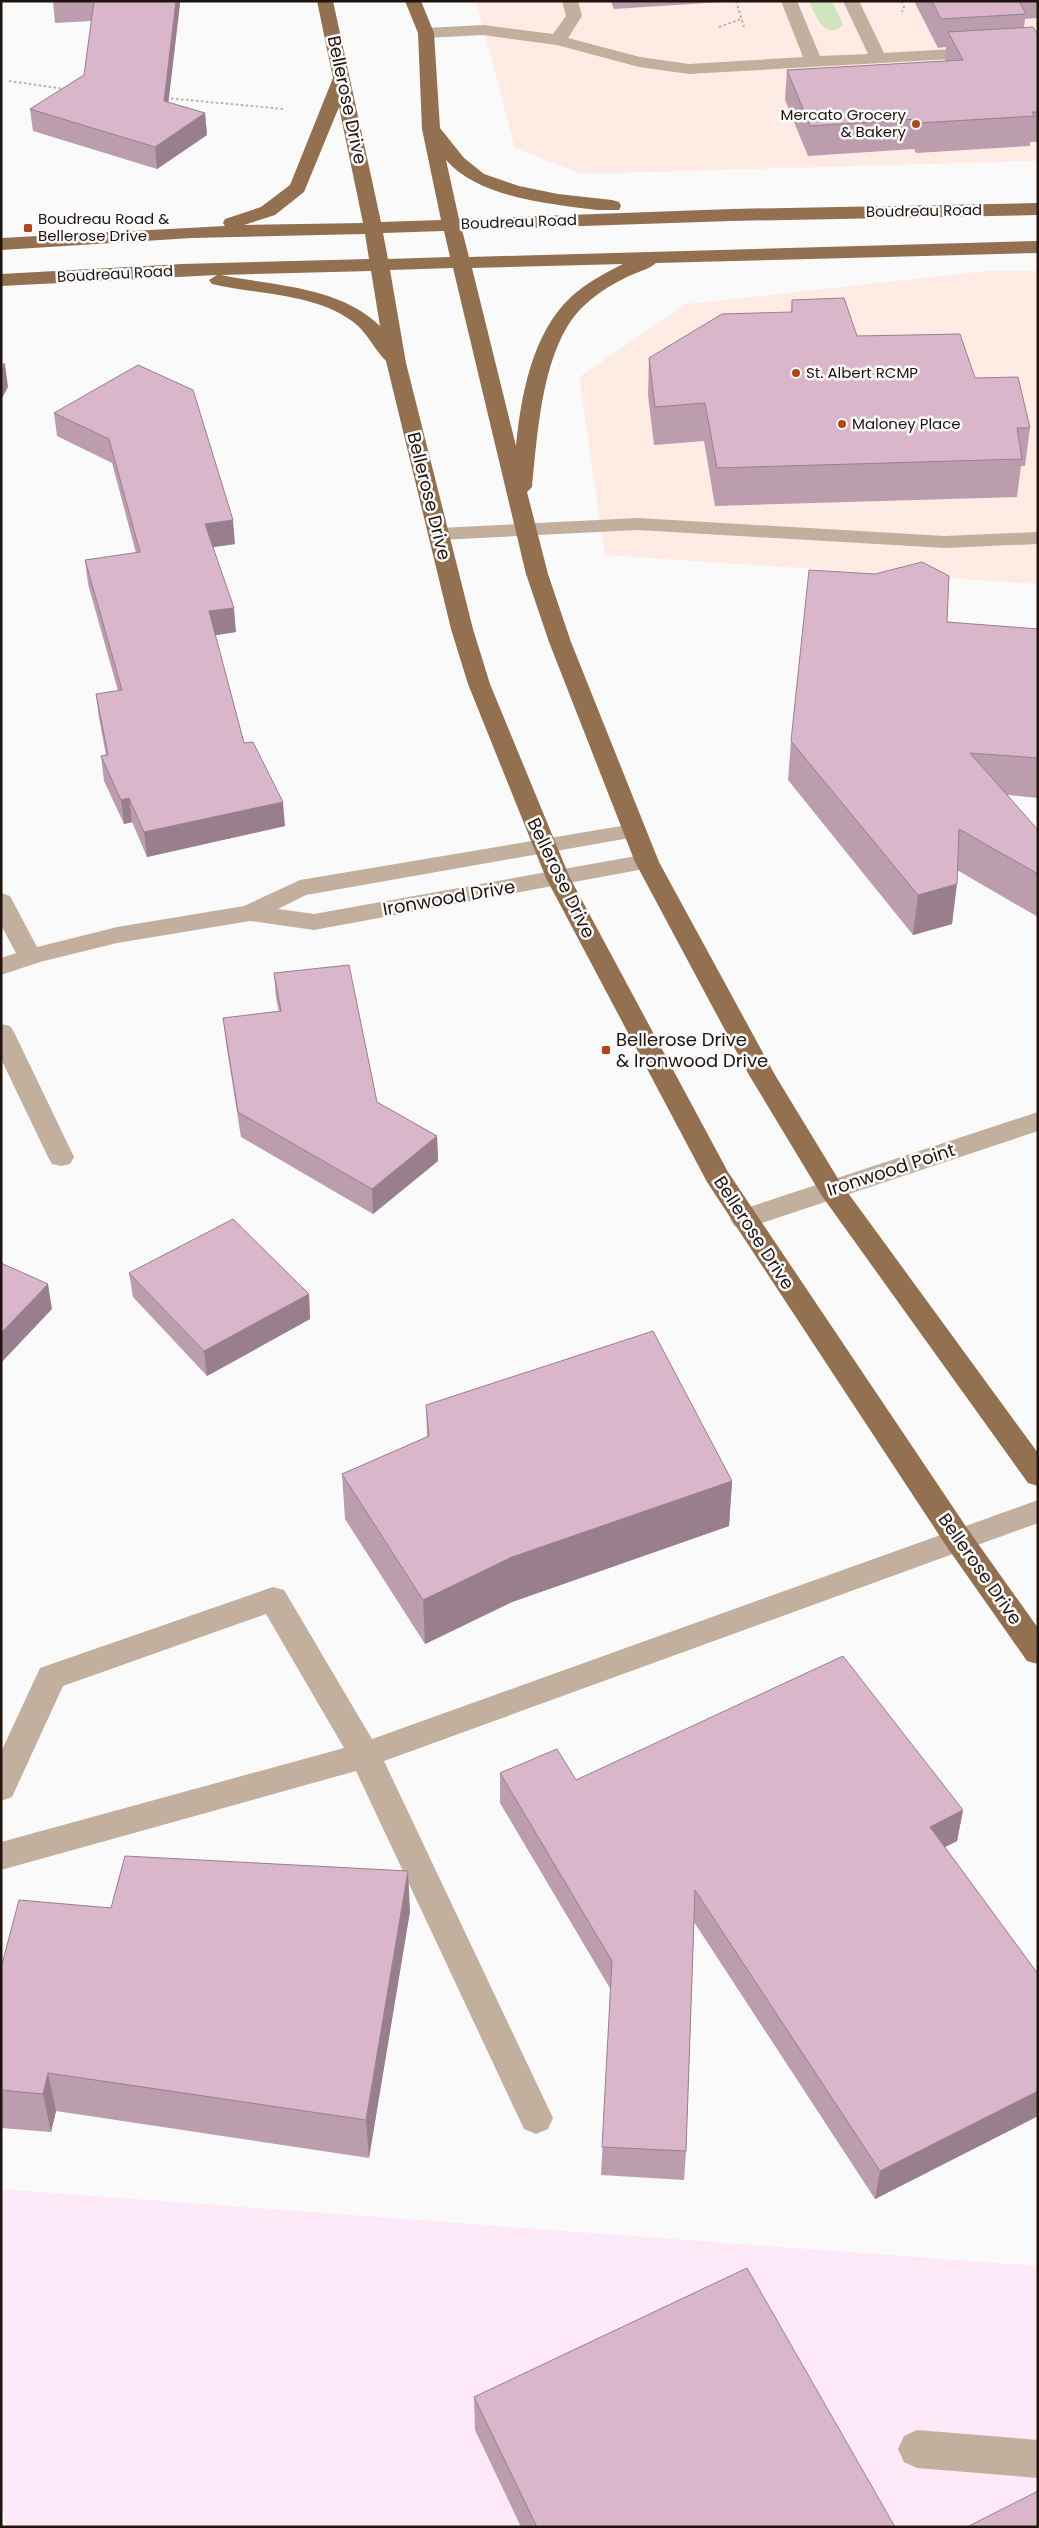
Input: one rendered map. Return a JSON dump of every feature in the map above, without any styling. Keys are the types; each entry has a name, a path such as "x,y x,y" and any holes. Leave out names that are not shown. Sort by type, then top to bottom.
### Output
{"main road":[{"name":"Bellerose Drive","path":"325,1 372,228 396,363 462,629 479,684 543,845 558,878 683,1115 744,1220 958,1539 1038,1652"},
{"path":"413,1 426,33 431,128 451,225 537,574 560,642 633,831 647,862 762,1075 831,1189 1038,1474"},
{"path":"192,232 247,219 268,211 298,188 311,161 342,77"},
{"path":"431,128 466,171 481,180 505,187 592,205 731,215"},
{"name":"Boudreau Road","path":"1,244 192,232 372,228 731,215 1038,209"},
{"name":"Boudreau Road","path":"1,280 182,270 1038,247"},
{"path":"520,505 535,380 545,350 557,328 580,298 629,268 658,256"},
{"path":"182,270 241,285 295,294 330,304 359,318 368,325 396,363"}],"street":[{"path":"558,40 574,16 570,1"},
{"path":"789,1 814,63"},
{"path":"851,1 879,59"},
{"path":"426,33 483,30 558,40 639,62 689,70 1038,50"},
{"path":"439,534 638,524 945,542 1038,538"},
{"name":"Ironwood Drive","path":"1,967 30,957 117,936 250,913 300,888 633,831"},
{"name":"Ironwood Drive","path":"250,913 314,922 647,862"},
{"path":"1,900 30,957"},
{"path":"1,1032 61,1157"},
{"name":"Ironwood Point","path":"744,1220 831,1189 1038,1121"},
{"path":"1,1856 366,1755 1038,1510"},
{"path":"1,1788 51,1677 273,1599 366,1755 536,2118"},
{"path":"917,2449 1038,2459"}],"path":[{"path":"9,81 71,89"},
{"path":"160,98 288,109"}],"shaded area":[{"path":"476,1 1038,1 1038,161 582,174 515,148"},
{"path":"986,271 1038,271 1038,584 605,555 579,377 686,304"},
{"path":"1,2189 1038,2266 1038,2527 8,2527 1,2507"}],"green space":[{"path":"809,1 832,1 843,25 837,30 831,31 826,29 821,25"}],"building":[{"path":"94,1 176,1 164,101 205,113 155,147 30,109 84,75"},
{"path":"932,1 1019,1 1026,14 941,19"},
{"path":"1033,27 1038,35 1038,112 1032,112 1034,116 919,123 917,119 810,126 787,70 963,60 948,32"},
{"name":"Maloney Place","path":"844,298 857,336 960,334 975,378 1018,377 1030,428 1017,428 1022,459 717,468 705,403 655,407 649,358 722,314 792,312 792,300"},
{"path":"138,365 193,390 233,520 205,524 234,608 209,611 244,743 253,742 283,802 144,832 129,798 121,800 101,756 108,755 96,694 122,690 85,560 140,552 109,439 54,413"},
{"path":"922,562 949,576 947,622 1038,629 1038,758 970,753 1038,830 1038,874 959,829 957,884 918,895 791,741 809,570 875,574"},
{"path":"349,965 377,1102 437,1136 372,1189 238,1112 223,1018 281,1011 274,973"},
{"path":"233,1219 309,1294 204,1351 129,1273"},
{"path":"1,1263 48,1284 1,1333"},
{"path":"653,1331 732,1481 512,1557 423,1600 342,1474 429,1436 426,1405"},
{"path":"843,1656 963,1810 930,1827 1038,1974 1038,2091 880,2171 695,1890 686,2151 602,2147 612,1961 500,1773 557,1749 576,1780"},
{"path":"125,1856 408,1871 366,2120 48,2073 43,2094 1,2090 1,1968 19,1900 111,1908"},
{"path":"747,2268 895,2527 537,2527 474,2397"},
{"path":"1038,2491 1038,2527 967,2527"}],"place":[{"name":"Mercato Grocery & Bakery","path":"916,124"},
{"name":"Boudreau Road & Bellerose Drive","path":"28,228"},
{"name":"St. Albert RCMP","path":"796,373"},
{"name":"Maloney Place","path":"842,424"},
{"name":"Bellerose Drive & Ironwood Drive","path":"606,1050"}]}
